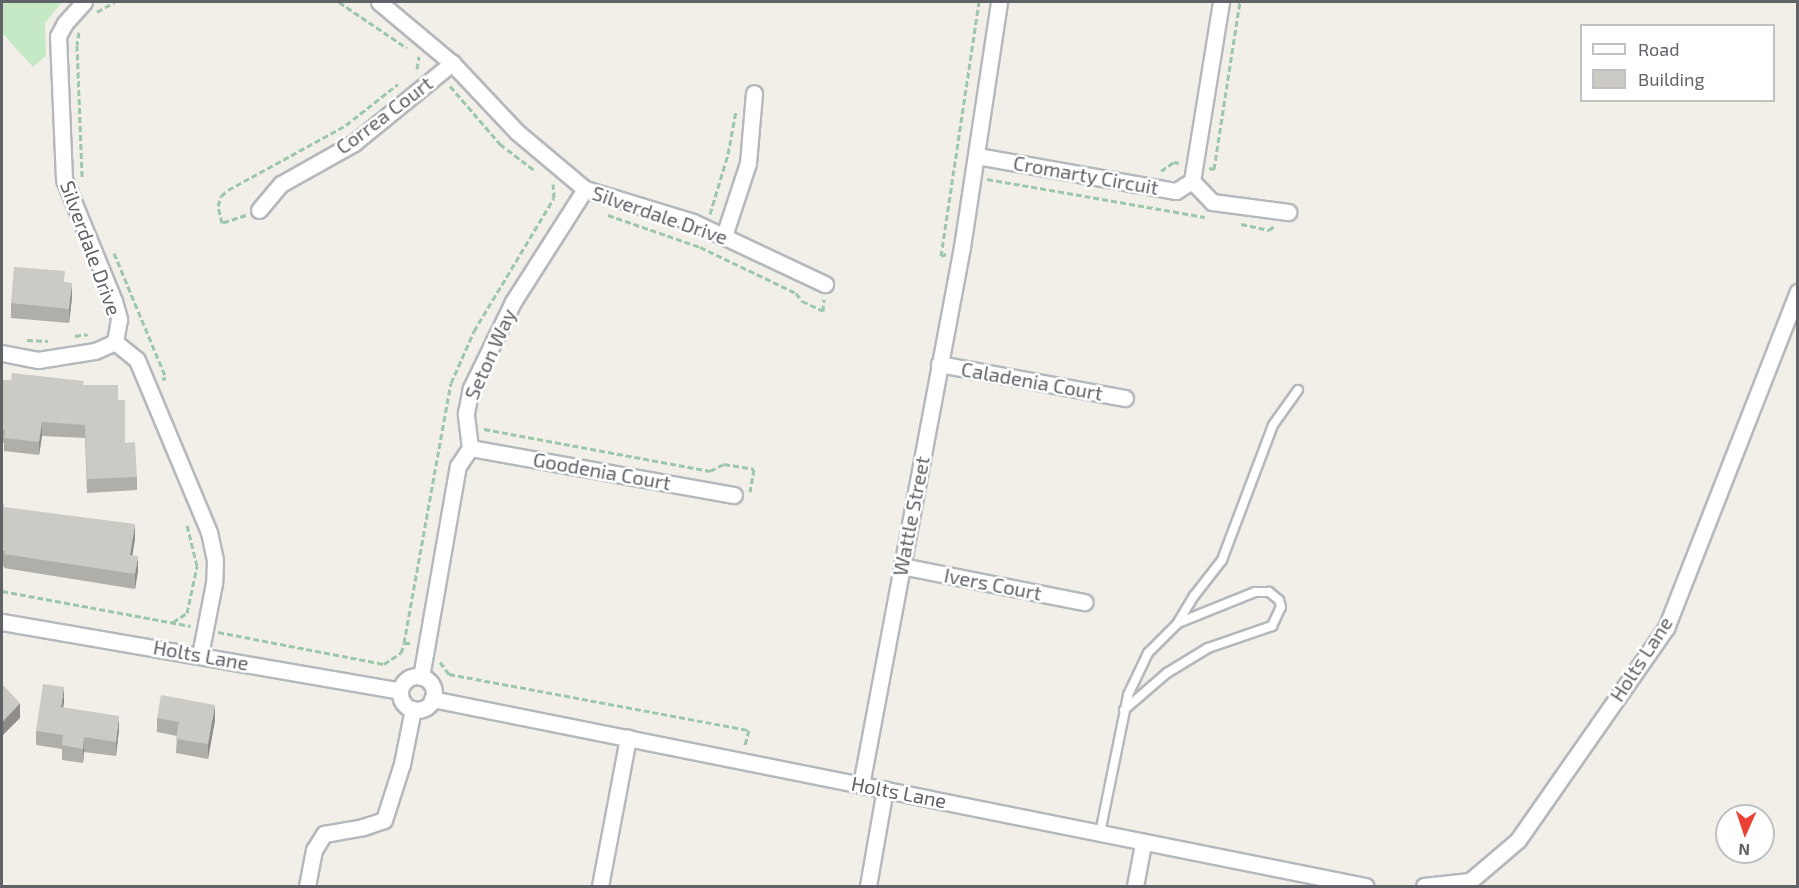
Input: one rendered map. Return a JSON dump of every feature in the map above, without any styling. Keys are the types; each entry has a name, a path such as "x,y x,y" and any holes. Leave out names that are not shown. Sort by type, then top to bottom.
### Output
{"street":[{"name":"Silverdale Drive","path":"84,2 65,22 58,36 64,179 114,301 119,319 115,342 137,360 209,532 215,560 214,583 200,655"},
{"name":"Silverdale Drive","path":"379,2 452,63 517,132 585,189 707,229 825,284"},
{"path":"962,247 999,2"},
{"path":"1221,2 1192,181 1212,202 1288,212"},
{"name":"Correa Court","path":"259,210 281,184 354,143 452,63"},
{"path":"724,236 747,163 754,93"},
{"name":"Cromarty Circuit","path":"977,156 1176,191 1192,181"},
{"name":"Seton Way","path":"470,448 466,413 471,388 497,330 585,189"},
{"name":"Wattle Street","path":"861,785 962,247"},
{"name":"Holts Lane","path":"1424,886 1470,881 1518,840 1666,628 1797,292"},
{"path":"2,353 38,360 94,351 115,342"},
{"name":"Caladenia Court","path":"939,364 1125,398"},
{"path":"421,676 458,466 470,448"},
{"name":"Goodenia Court","path":"470,448 734,495"},
{"name":"Ivers Court","path":"902,566 1084,602"},
{"name":"Holts Lane","path":"2,622 400,691"},
{"path":"421,676 432,686 432,699 424,708 413,709 403,702 400,691 405,681 421,676"},
{"name":"Holts Lane","path":"432,699 885,789 1143,844 1365,886"},
{"path":"307,886 314,850 324,834 363,827 384,820 402,764 413,709"},
{"path":"600,886 628,738"},
{"path":"868,886 885,789"},
{"path":"1135,886 1143,844"}],"lane":[{"path":"1099,835 1128,695 1148,652 1177,624 1222,560 1273,424 1298,390"},
{"path":"1124,710 1167,673 1208,648 1252,636 1272,626 1281,607 1279,600 1269,592 1255,592 1177,624"}],"path":[{"path":"93,15 114,2"},
{"path":"962,247 941,256 979,2"},
{"path":"80,31 77,45 82,179"},
{"path":"700,247 728,154 734,113 754,93"},
{"path":"953,172 1214,219"},
{"path":"1236,223 1269,230 1288,212"},
{"path":"113,252 166,378 148,384"},
{"path":"68,338 87,334 94,351"},
{"path":"18,338 50,341"},
{"path":"444,421 710,471 724,464 754,469 749,497 734,495"},
{"path":"171,623 187,613 197,566 194,546 184,515"},
{"path":"2,591 384,664 401,653 404,643 425,644 438,648 439,660 448,674 749,730 742,760"}],"green space":[{"path":"2,2 62,2 45,23 46,56 33,67 2,33"}],"building":[{"path":"14,267 65,271 64,282 72,283 69,309 11,303"},
{"path":"12,373 84,381 83,385 118,385 118,400 125,400 125,443 135,442 137,477 87,479 85,425 42,422 39,442 4,438 2,380 11,381"},
{"path":"2,504 4,507 135,524 130,555 138,556 135,574 4,554 5,551 2,551"},
{"path":"2,684 20,703 2,722"},
{"path":"43,684 64,687 61,707 119,716 116,742 84,737 83,749 62,745 63,735 36,731"},
{"path":"161,695 215,705 208,744 176,739 179,722 157,718"}]}
